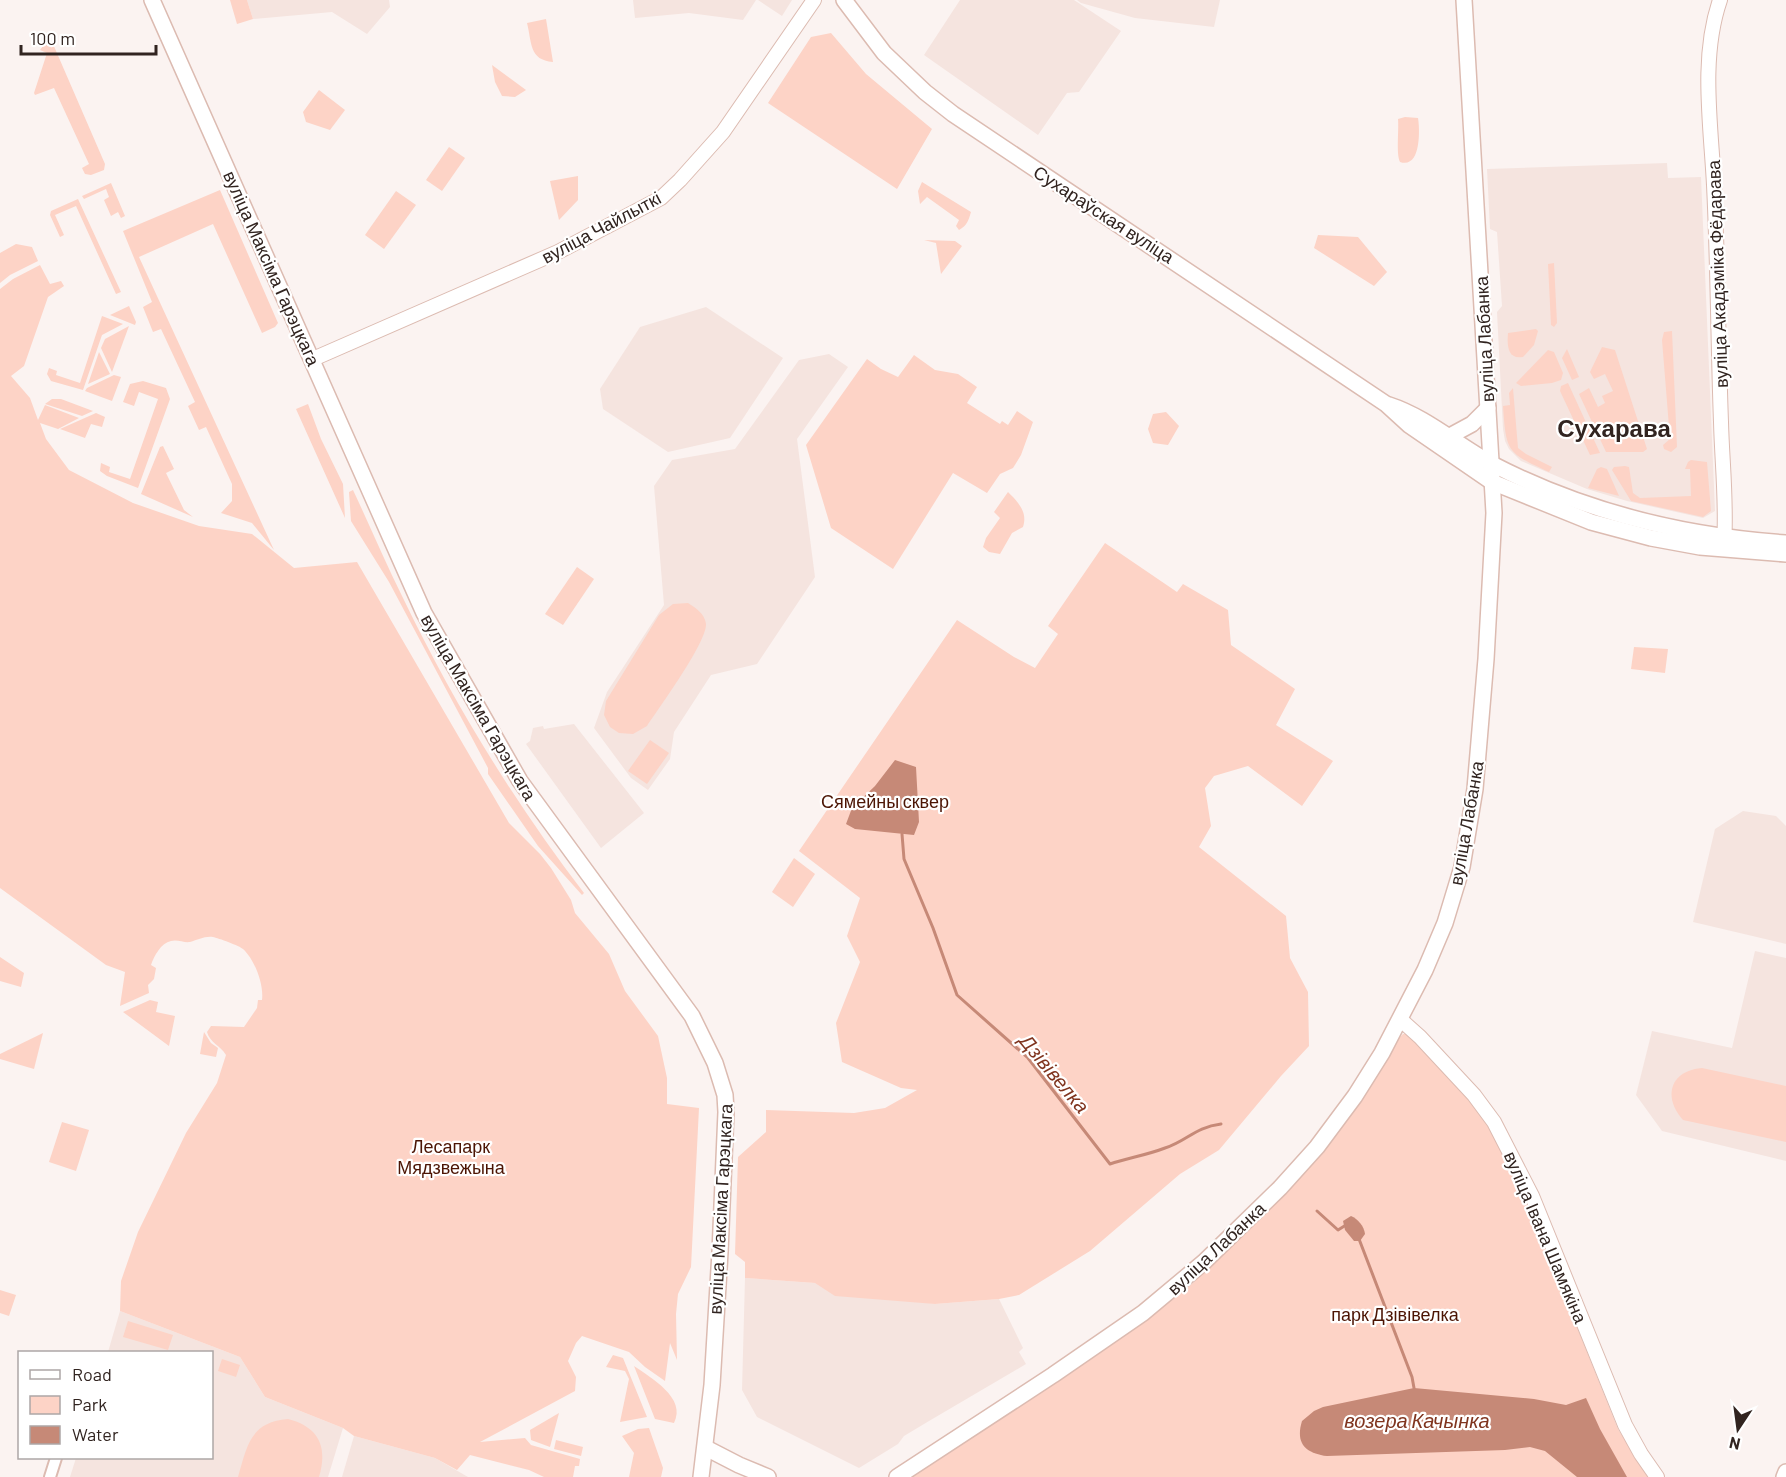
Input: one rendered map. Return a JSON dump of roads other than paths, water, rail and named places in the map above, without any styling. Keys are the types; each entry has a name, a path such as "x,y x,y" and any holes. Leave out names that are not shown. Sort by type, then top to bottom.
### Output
{"main road":[{"name":"вуліца Максіма Гарэцкага","path":"152,0 424,614 520,781 692,1016 715,1063 725,1095 726,1113 712,1385 705,1448"},
{"name":"Сухараўская вуліца","path":"844,0 884,53 917,85 953,114 1386,404 1409,425 1492,482 1591,522 1651,538 1724,543 1786,543"},
{"name":"вуліца Лабанка","path":"897,1477 1110,1337 1167,1295 1280,1188 1317,1147 1354,1096 1401,1020 1445,923 1462,867 1475,789 1483,702 1494,513 1464,0"},
{"name":"Сухараўская вуліца","path":"1386,404 1407,411 1491,463 1557,492 1618,515 1724,543 1786,554"},
{"path":"1448,437 1472,424 1488,408"},
{"path":"1494,513 1503,500 1525,494"},
{"path":"701,1477 705,1448 768,1477"},
{"path":"1784,1477 1786,1472"}],"street":[{"name":"вуліца Чайлыткі","path":"313,359 558,252 661,198 723,132 814,0"},
{"name":"вуліца Акадэміка Фёдарава","path":"1720,0 1714,18 1708,80 1718,263 1721,420 1726,513 1724,543"},
{"name":"вуліца Івана Шамякіна","path":"1401,1020 1474,1095 1494,1122 1532,1196 1625,1425 1657,1477"},
{"path":"50,1477 57,1459"}],"water":[{"path":"895,760 916,767 919,822 914,835 855,829 846,824 852,808 875,786"},
{"path":"1351,1216 1360,1223 1364,1231 1365,1234 1360,1241 1354,1241 1345,1230 1343,1221"},
{"name":"возера Качынка","path":"1414,1388 1534,1399 1566,1405 1586,1398 1600,1429 1627,1477 1577,1477 1545,1451 1530,1447 1505,1450 1327,1456 1308,1450 1301,1441 1302,1421 1314,1411 1323,1407"}],"waterway":[{"name":"Дзівівелка","path":"902,834 904,859 933,928 957,995 1028,1058 1110,1164 1173,1145 1204,1128 1221,1124"},
{"name":"Дзівівелка","path":"1317,1211 1338,1230 1346,1225"},
{"name":"Дзівівелка","path":"1359,1239 1412,1377 1414,1388"}],"district":[{"name":"Сухарава","path":"1614,427"}],"park label":[{"name":"Сямейны сквер","path":"885,801"},
{"name":"Лесапарк Мядзвежына","path":"451,1156"},
{"name":"парк Дзівівелка","path":"1395,1314"}]}
